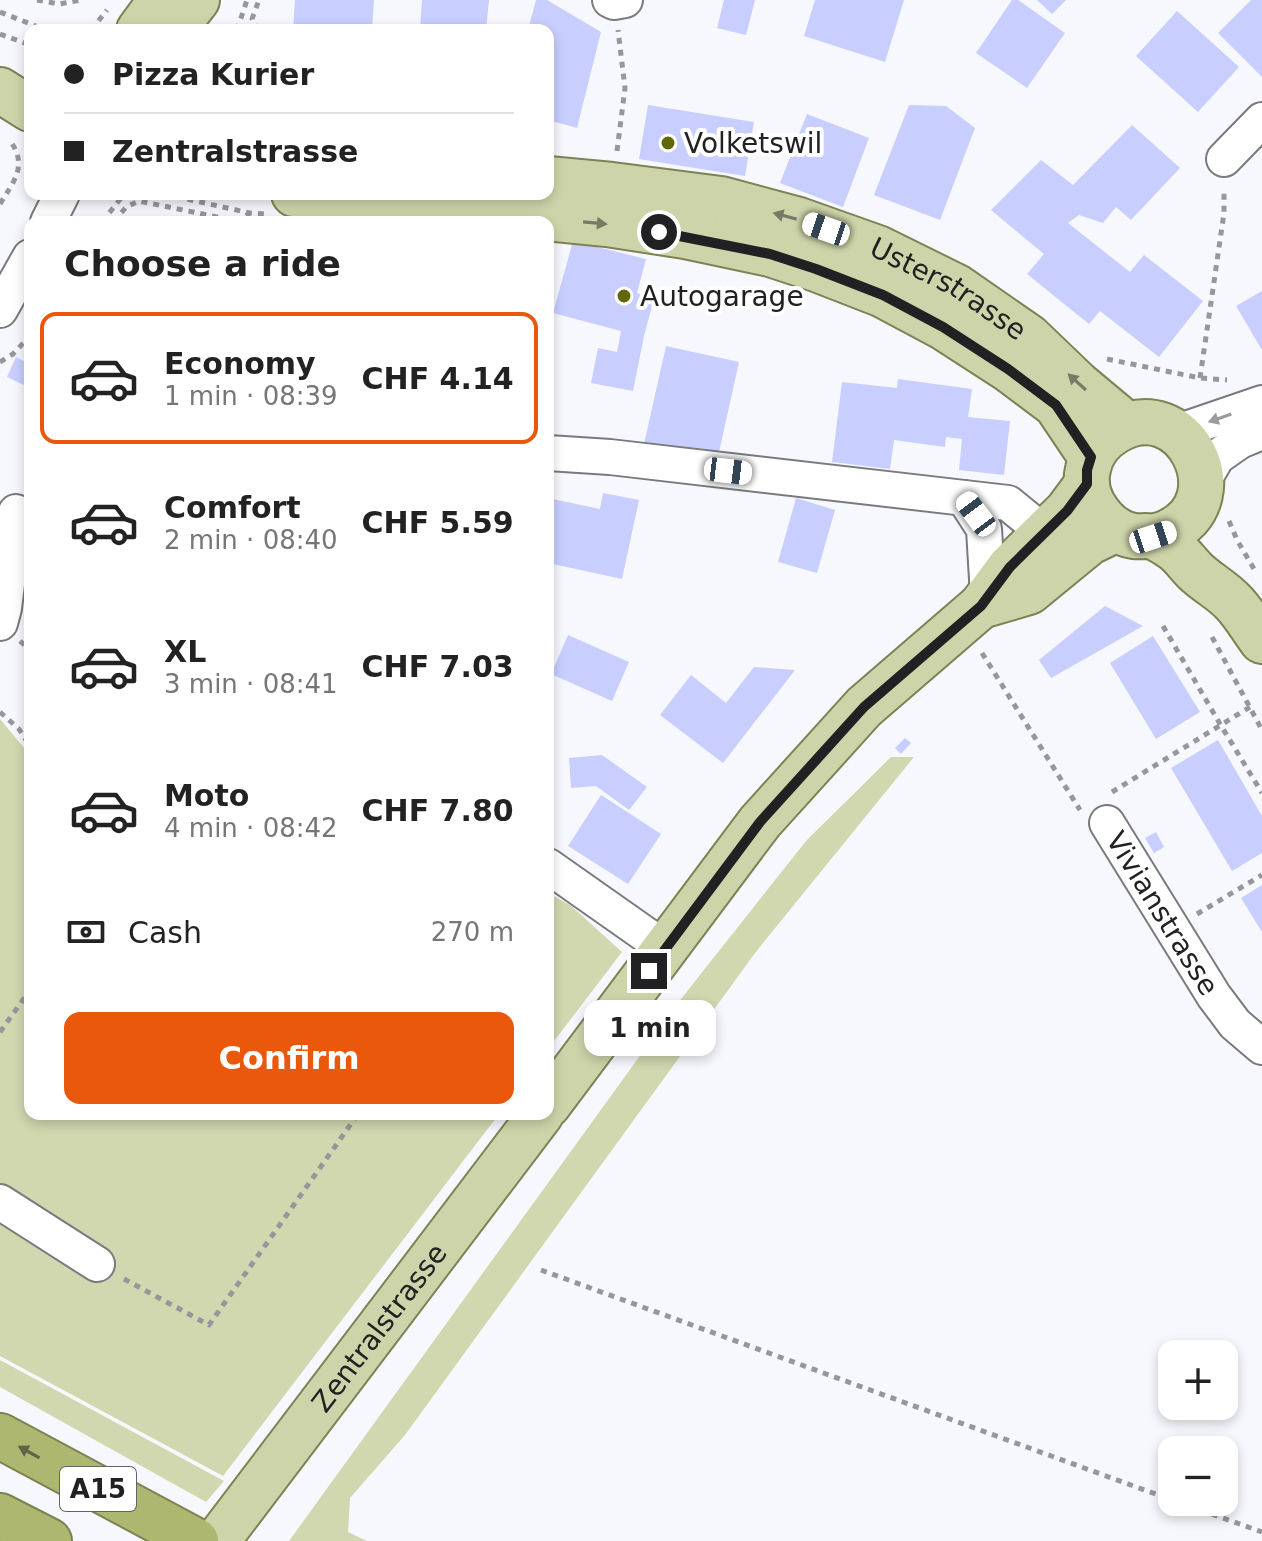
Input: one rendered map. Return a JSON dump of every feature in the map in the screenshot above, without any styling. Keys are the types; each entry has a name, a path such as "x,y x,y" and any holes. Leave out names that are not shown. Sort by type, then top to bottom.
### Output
{"highway":[{"name":"A15","path":"0,1436 196,1541"},
{"name":"A15","path":"0,1516 49,1541"}],"main road":[{"path":"143,24 161,0"},
{"path":"178,24 197,0"},
{"path":"0,61 24,73"},
{"path":"0,90 24,105"},
{"name":"Usterstrasse","path":"554,180 721,199 799,220 878,248 957,287 1029,337 1127,425"},
{"name":"Usterstrasse","path":"284,204 478,216"},
{"name":"Usterstrasse","path":"554,221 607,224 685,236 770,254 883,295 956,336 1056,405 1089,471 1090,498 1099,516 1177,551 1195,571 1230,599 1262,641"},
{"path":"554,1097 760,822 864,707 977,608 1010,567 1067,511 1105,438 1127,425 1149,422 1177,432"},
{"name":"Usterstrasse","path":"1177,432 1191,446 1200,464 1197,498 1218,554 1230,599"},
{"path":"977,608 1029,592 1090,542 1134,533 1172,531 1187,518 1197,498"},
{"name":"Zentralstrasse","path":"217,1541 536,1120"}],"street":[{"path":"1224,159 1262,120"},
{"path":"4,295 24,266"},
{"path":"1177,432 1262,403"},
{"path":"1197,498 1217,457 1240,441 1262,432"},
{"path":"554,453 610,457 1008,503 1035,525"},
{"path":"964,498 984,529 977,608"},
{"path":"0,623 15,511"},
{"name":"Vivianstrasse","path":"1107,809 1172,929 1214,996 1235,1024 1262,1047"},
{"path":"554,870 666,949"},
{"path":"0,1202 97,1264"}],"path":[{"path":"37,0 59,4 81,0"},
{"path":"239,24 247,0"},
{"path":"255,24 252,19 259,0"},
{"path":"612,185 625,88 617,1"},
{"path":"0,12 31,24"},
{"path":"0,34 24,43"},
{"path":"0,135 13,143 20,170 0,204"},
{"path":"1200,378 1224,213 1224,159"},
{"path":"107,216 119,200"},
{"path":"191,200 250,213"},
{"path":"119,216 126,207 139,201 212,216"},
{"path":"245,216 284,204"},
{"path":"0,362 24,342"},
{"path":"1102,358 1219,380"},
{"path":"1237,540 1230,599 1212,638 1262,730"},
{"name":"Vivianstrasse","path":"977,608 1081,811 1107,809"},
{"path":"1163,626 1262,793"},
{"path":"1107,809 1220,724 1250,707"},
{"path":"0,712 24,737"},
{"path":"1172,929 1262,875"},
{"path":"0,1032 24,998"},
{"path":"97,1264 209,1325 354,1120"},
{"path":"541,1270 1158,1495"},
{"path":"1217,1516 1262,1532"}],"green space":[{"path":"0,719 24,748 24,1120 494,1120 223,1476 0,1356"},
{"path":"891,757 914,757 755,953 405,1435 350,1498 348,1532 367,1541 289,1541 681,999 806,841"},
{"path":"554,896 570,905 622,952 554,1041"},
{"path":"0,1360 224,1481 206,1502 0,1387"}],"building":[{"path":"295,0 374,0 372,24 293,24"},
{"path":"422,0 489,0 487,24 420,24"},
{"path":"536,0 547,0 601,32 577,128 554,122 554,24 530,24"},
{"path":"724,0 755,0 746,35 717,28"},
{"path":"815,0 904,0 885,62 804,36"},
{"path":"1012,0 1018,0 1065,33 1027,88 976,53"},
{"path":"1037,0 1066,0 1052,14"},
{"path":"1251,0 1262,0 1262,77 1218,33"},
{"path":"1177,11 1239,67 1198,112 1136,56"},
{"path":"648,105 754,122 745,176 639,159"},
{"path":"909,105 946,106 975,128 940,220 874,195"},
{"path":"807,114 869,138 843,207 780,183"},
{"path":"1132,125 1180,168 1131,220 1116,207 1103,223 1079,215 1068,223 1130,272 1144,255 1203,301 1159,357 1100,311 1089,324 1027,274 1044,254 991,210 1041,160 1073,185"},
{"path":"573,241 646,259 637,293 654,298 633,391 591,383 598,348 617,352 621,331 554,313"},
{"path":"1262,291 1262,350 1236,306"},
{"path":"666,346 739,362 717,461 644,444"},
{"path":"16,357 24,361 24,385 7,377"},
{"path":"898,379 972,389 968,417 1010,421 1004,475 959,470 962,439 946,437 945,447 894,440 890,469 832,462 842,382 897,388"},
{"path":"603,493 639,500 622,579 554,564 554,499 600,509"},
{"path":"796,498 835,510 817,573 778,562"},
{"path":"1105,606 1143,626 1051,678 1039,660"},
{"path":"568,635 629,662 612,701 554,675 554,667"},
{"path":"1153,636 1200,712 1156,739 1110,663"},
{"path":"754,667 795,670 723,763 660,715 691,675 726,703"},
{"path":"905,738 911,743 901,754 895,748"},
{"path":"1218,740 1262,816 1262,853 1232,871 1171,768"},
{"path":"602,755 647,787 629,810 596,786 571,788 569,758"},
{"path":"601,795 661,834 628,884 568,846"},
{"path":"1156,832 1164,847 1154,853 1145,838"},
{"path":"1262,885 1262,932 1241,898"}],"place":[{"name":"Volketswil","path":"668,143"},
{"name":"Autogarage","path":"624,296"}],"route":[{"path":"649,971 760,822 864,707 981,606 1010,567 1067,511 1087,484 1091,457 1056,405 943,327 883,295 770,254 659,232"}]}
